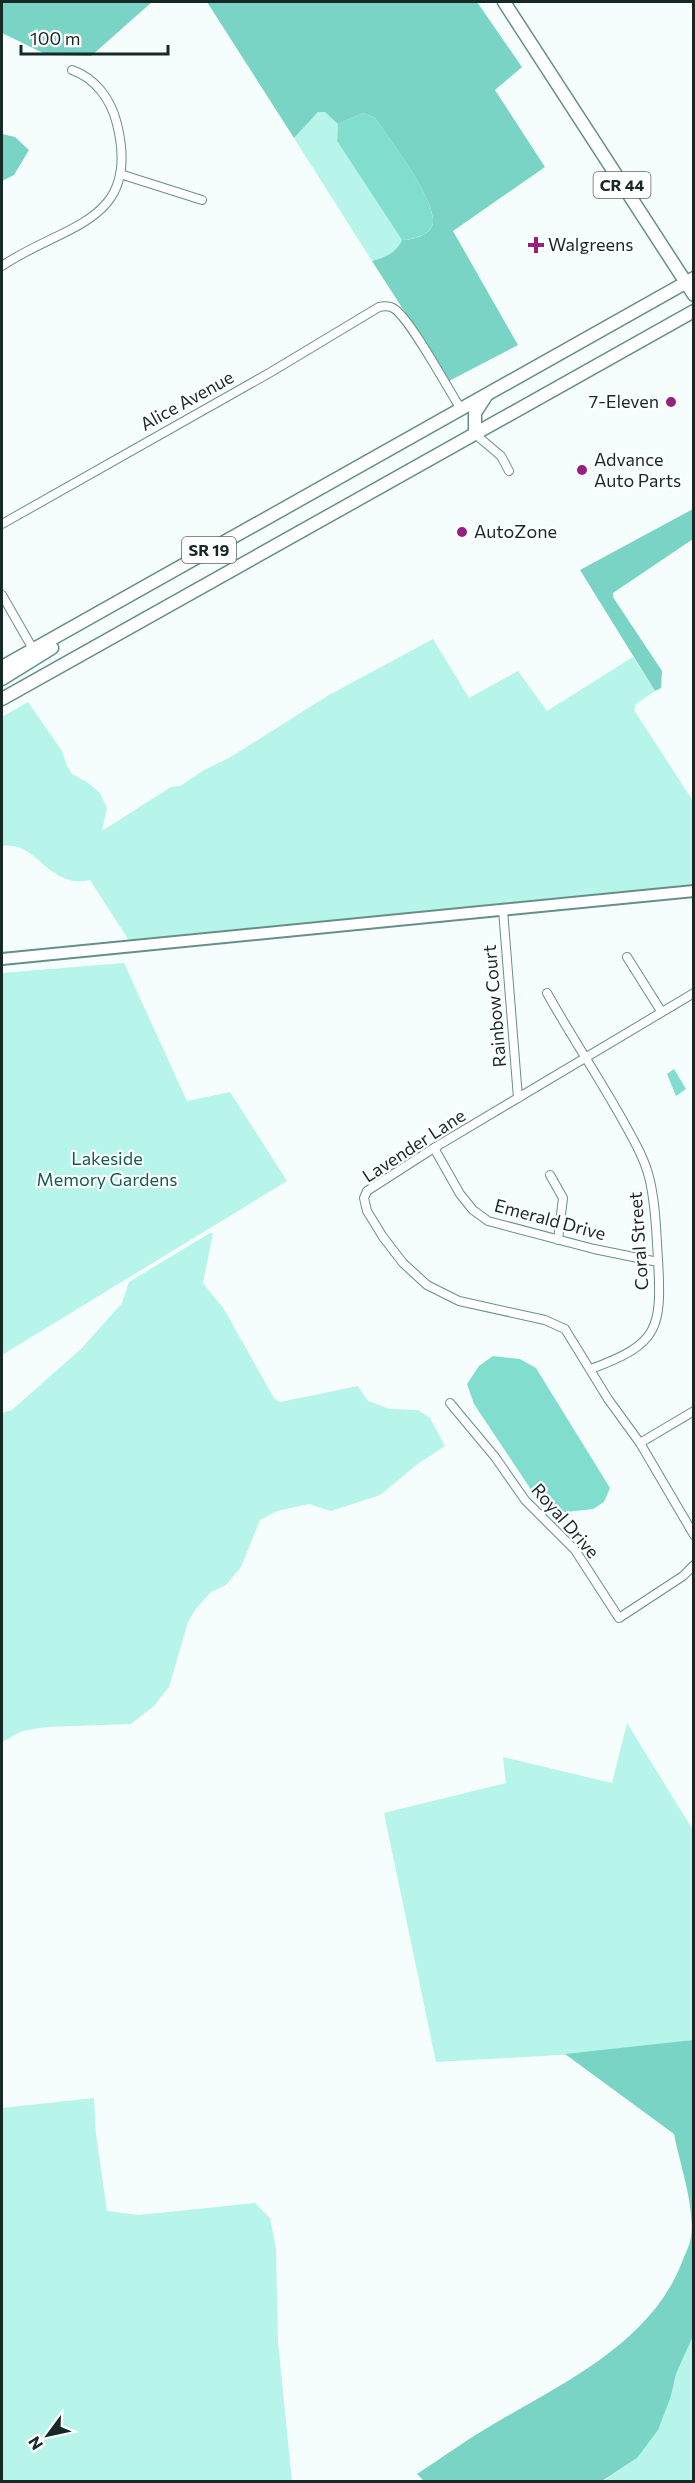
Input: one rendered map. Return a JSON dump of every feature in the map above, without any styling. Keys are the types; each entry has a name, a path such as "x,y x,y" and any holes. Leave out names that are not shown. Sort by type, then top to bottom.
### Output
{"main road":[{"name":"CR 44","path":"504,2 689,281 693,295"},
{"name":"SR 19","path":"2,667 689,281"},
{"name":"SR 19","path":"2,699 693,311"},
{"path":"476,434 473,422 475,413 486,395"},
{"path":"2,679 80,630 95,615"}],"street":[{"path":"2,266 21,253 68,232 101,211 116,190 120,174 121,141 112,109 94,82 72,70"},
{"path":"120,174 202,201"},
{"name":"Alice Avenue","path":"2,524 271,372 366,313 387,306 399,312 417,337 461,409"},
{"path":"476,434 494,448 509,471"},
{"path":"2,595 33,649"},
{"path":"2,959 693,891"},
{"name":"Rainbow Court","path":"502,910 518,1098"},
{"path":"627,957 662,1011"},
{"name":"Coral Street","path":"547,993 628,1130 649,1176 654,1201 659,1289 655,1328 640,1345 625,1355 591,1369"},
{"name":"Lavender Lane","path":"693,993 434,1148 366,1192 364,1205 383,1237 412,1272 442,1294 485,1308 561,1325 571,1334 608,1399 640,1443 693,1535"},
{"name":"Emerald Drive","path":"434,1148 460,1194 480,1217 558,1240 658,1262"},
{"path":"550,1175 562,1198 558,1240"},
{"name":"Royal Drive","path":"450,1403 495,1457 525,1500 576,1550 619,1618 674,1582 693,1565"},
{"path":"640,1443 693,1411"}],"green space":[{"path":"325,111 338,124 337,141 402,240 394,251 382,258 372,261 294,138 318,112"},
{"path":"433,639 469,698 518,671 547,711 633,657 655,691 636,704 634,710 693,801 693,886 130,942 90,880 76,881 64,878 25,850 14,846 2,846 2,717 28,702 62,751 72,774 87,782 100,793 107,808 102,831 171,787 180,786 204,770 229,758 329,695"},
{"name":"Lakeside Memory Gardens","path":"124,963 187,1101 230,1092 287,1181 2,1355 2,973"},
{"path":"213,1233 203,1283 224,1309 274,1398 280,1402 358,1386 368,1401 390,1409 418,1410 430,1418 445,1446 419,1463 380,1495 331,1511 309,1504 277,1511 260,1520 241,1567 226,1585 211,1592 188,1622 169,1687 154,1706 131,1724 46,1727 22,1731 2,1742 2,1413 12,1410 82,1348 122,1303 129,1282"},
{"path":"627,1723 693,1830 693,2040 577,2054 436,2062 384,1813 506,1783 503,1757 612,1783"},
{"path":"94,2098 96,2134 107,2211 139,2215 255,2203 270,2218 276,2249 278,2342 292,2481 2,2481 2,2108"},
{"path":"693,2336 693,2481 602,2482 637,2458 671,2396 676,2374"}],"shaded area":[{"path":"2,2 152,2 91,56 47,55 2,33"},
{"path":"207,2 477,2 522,67 495,90 545,167 453,231 518,345 449,381 372,261 390,254 402,240 423,235 431,229 433,219 418,181 375,118 363,113 338,124 325,112 318,112 294,138"},
{"path":"363,113 375,118 409,167 425,195 433,224 431,229 422,235 402,240 337,141 338,124"},
{"path":"2,134 15,137 29,150 14,175 2,181"},
{"path":"693,509 693,539 613,593 613,597 662,671 661,688 655,691 580,570"},
{"path":"674,1069 686,1089 676,1096 667,1074"},
{"path":"493,1356 520,1359 536,1368 610,1488 604,1502 593,1509 557,1513 536,1497 474,1404 467,1384 479,1366"},
{"path":"693,2040 693,2336 676,2374 671,2396 658,2430 637,2458 602,2481 424,2481 417,2474 476,2434 578,2375 604,2357 650,2315 668,2290 689,2246 692,2225 689,2199 674,2134 565,2054"}],"place":[{"name":"Walgreens","path":"536,245"},
{"name":"7-Eleven","path":"671,402"},
{"name":"Advance Auto Parts","path":"582,470"},
{"name":"AutoZone","path":"462,532"}]}
